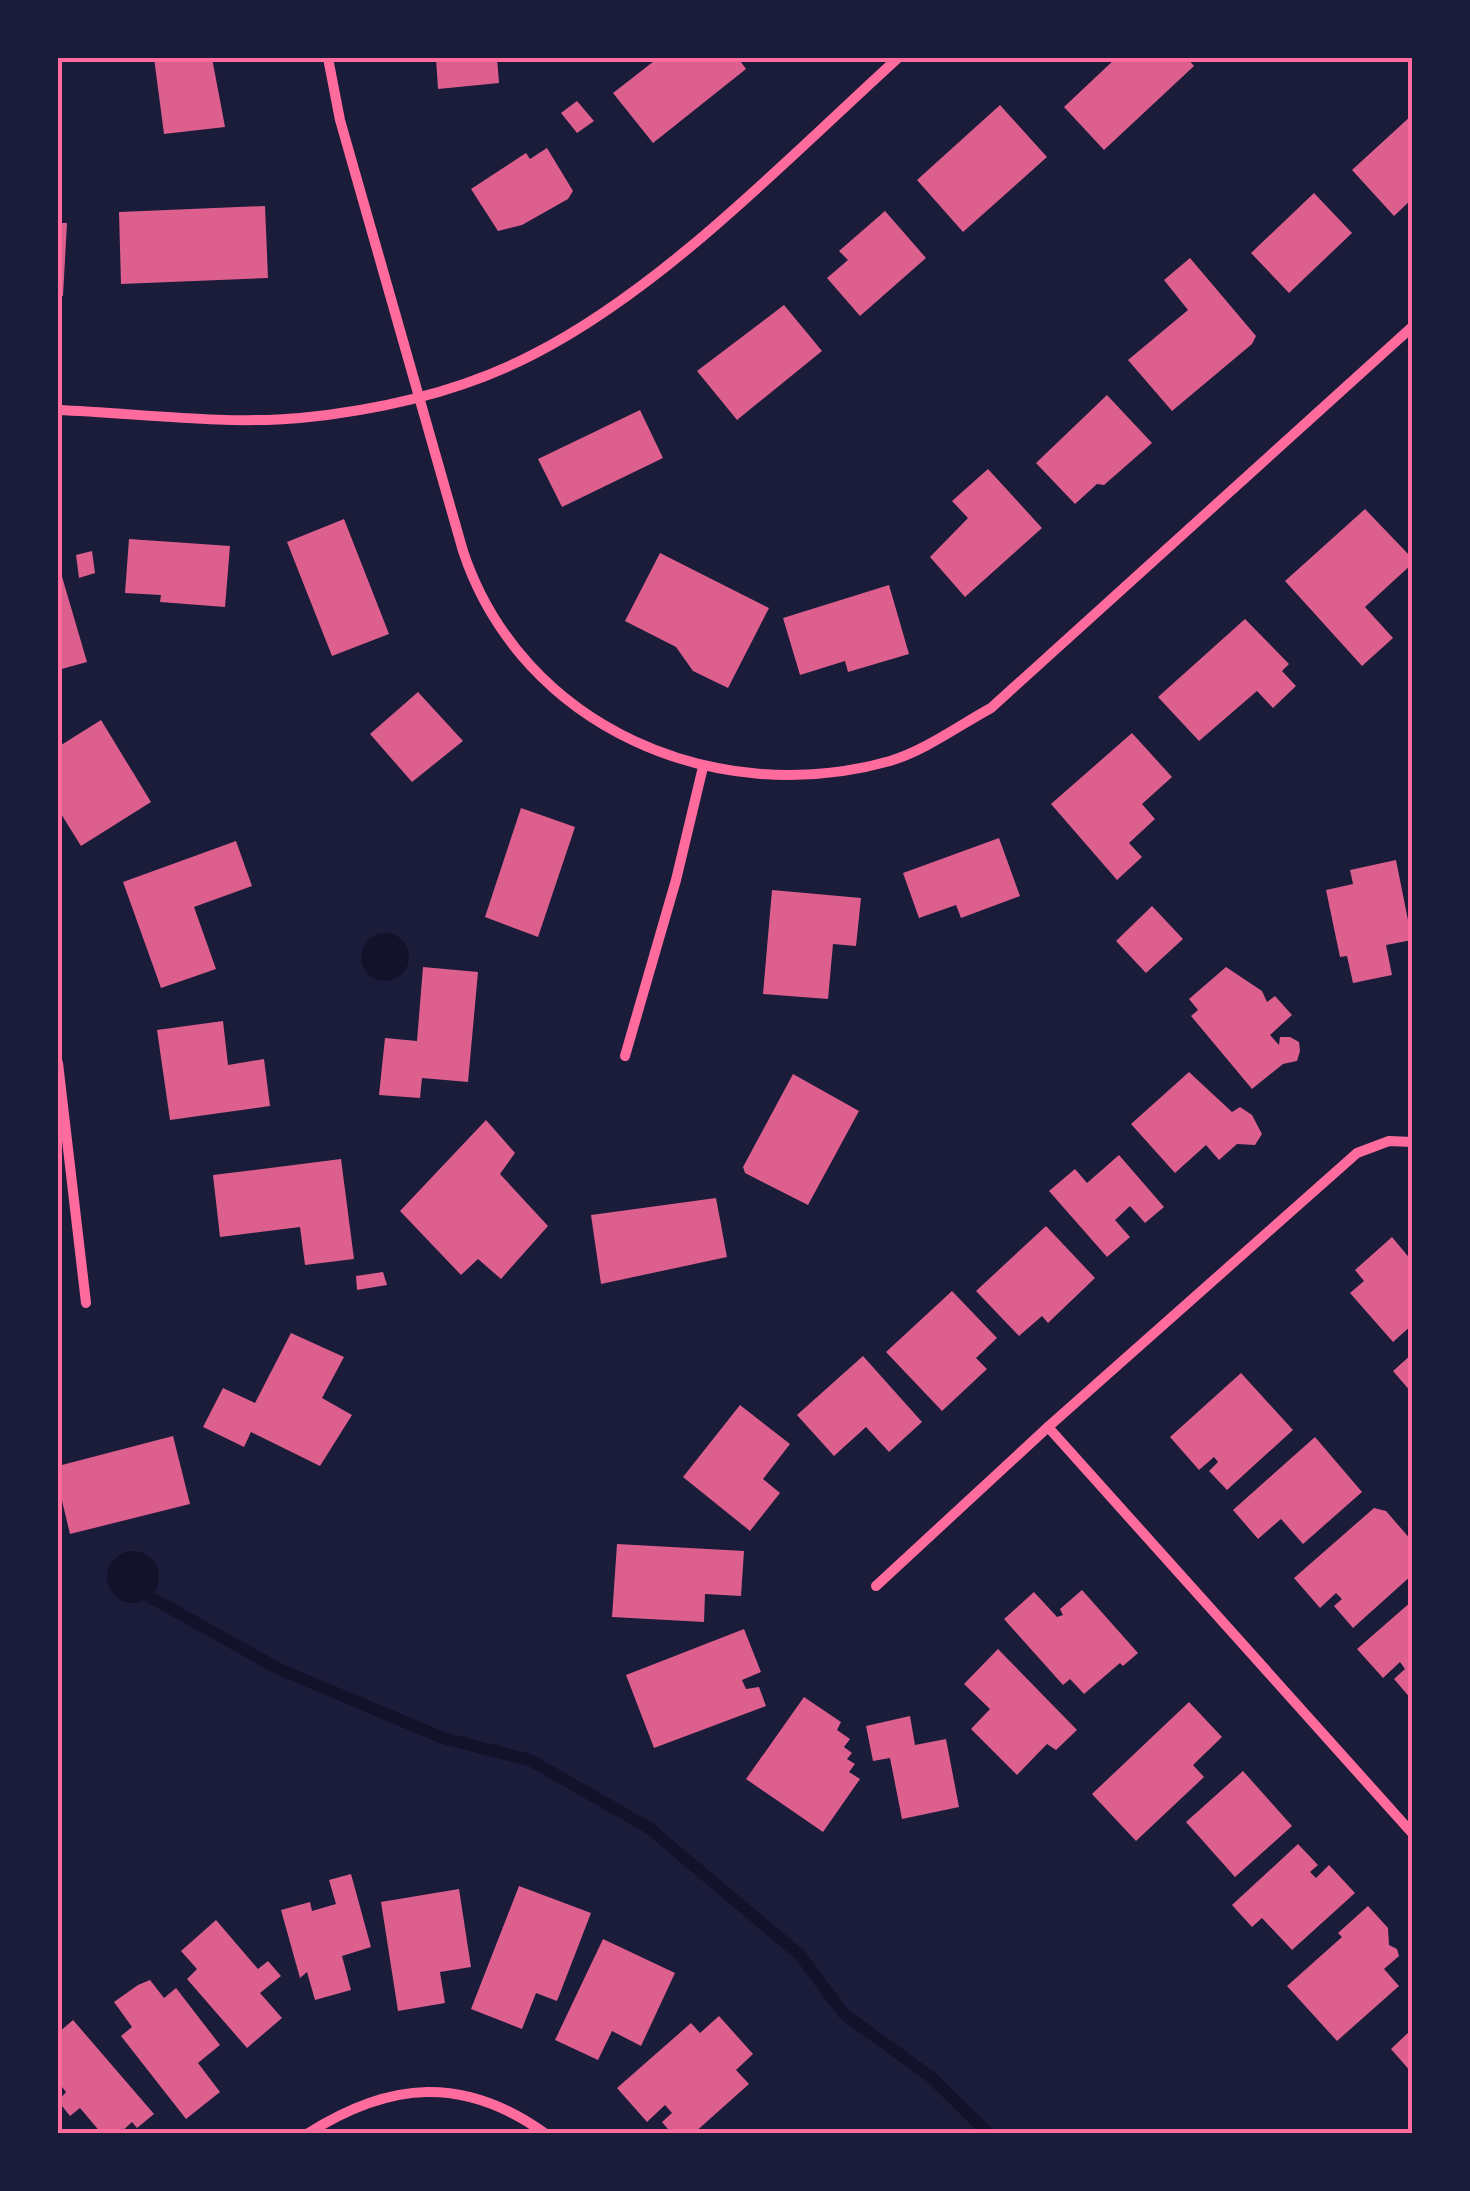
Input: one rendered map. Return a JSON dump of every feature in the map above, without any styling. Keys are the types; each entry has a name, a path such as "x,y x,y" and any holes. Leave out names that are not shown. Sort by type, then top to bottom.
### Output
{"street":[{"path":"328,58 340,120 468,566 495,617 516,647 556,690 586,713 633,741 703,766 742,775 816,775 890,760 926,746 991,708 1412,327"},
{"path":"58,410 264,420 376,406 419,396 456,386 533,355 618,303 714,225 898,58"},
{"path":"626,1056 676,880 703,766"},
{"path":"58,1063 86,1303"},
{"path":"876,1586 1048,1427 1357,1153 1369,1146 1408,1142"},
{"path":"1048,1427 1412,1833"},
{"path":"308,2134 360,2104 421,2092 462,2093 492,2102 546,2134"}],"shaded area":[{"path":"385,933 402,940 409,957 402,974 385,981 368,974 361,957 368,940"},
{"path":"133,1551 152,1558 159,1577 152,1596 133,1603 114,1596 107,1577 114,1558"}],"building":[{"path":"154,58 212,58 225,127 164,134"},
{"path":"436,58 497,58 499,83 438,89"},
{"path":"658,58 738,58 746,69 653,143 613,93"},
{"path":"1116,58 1187,58 1194,66 1104,150 1064,107"},
{"path":"577,101 594,121 577,133 561,113"},
{"path":"1000,105 1047,157 963,232 917,180"},
{"path":"1412,115 1412,199 1394,216 1352,170"},
{"path":"547,148 573,191 568,199 522,225 498,231 471,189 526,153 530,159"},
{"path":"1314,193 1352,233 1289,293 1251,253"},
{"path":"265,206 268,278 121,284 119,212"},
{"path":"885,211 926,258 860,316 827,278 848,260 839,251"},
{"path":"58,223 67,223 63,296 58,296"},
{"path":"1190,258 1256,336 1252,344 1172,411 1128,360 1188,310 1164,280"},
{"path":"784,305 822,351 737,420 697,371"},
{"path":"1107,395 1152,443 1104,485 1097,484 1075,504 1036,463"},
{"path":"640,410 663,458 562,507 538,459"},
{"path":"988,469 1042,528 965,597 930,557 968,518 952,501"},
{"path":"1365,509 1412,558 1412,564 1365,607 1393,638 1362,666 1285,581"},
{"path":"344,519 389,634 332,656 287,542"},
{"path":"129,539 230,546 225,607 160,602 161,595 125,593"},
{"path":"92,551 95,573 79,578 76,555"},
{"path":"660,553 769,608 728,688 693,671 676,647 625,621"},
{"path":"58,563 87,662 58,670"},
{"path":"889,585 909,654 848,672 845,661 800,675 783,618"},
{"path":"1245,619 1289,664 1282,671 1296,686 1273,708 1257,691 1199,741 1158,697"},
{"path":"418,692 463,741 412,782 370,734"},
{"path":"101,720 151,802 81,846 58,809 58,747"},
{"path":"1132,733 1172,777 1142,804 1155,819 1129,843 1142,857 1117,880 1051,804"},
{"path":"521,808 575,827 538,937 485,917"},
{"path":"999,838 1020,896 961,918 956,905 919,918 903,873"},
{"path":"236,841 252,886 194,907 216,969 161,988 123,882"},
{"path":"1396,860 1412,940 1386,945 1392,975 1353,983 1347,956 1340,957 1326,890 1353,884 1350,870"},
{"path":"772,890 861,898 856,946 833,944 828,999 763,994"},
{"path":"1152,906 1183,939 1146,973 1116,941"},
{"path":"423,967 478,972 468,1082 422,1078 420,1098 379,1095 385,1038 417,1041"},
{"path":"1226,967 1262,991 1267,1002 1275,996 1292,1015 1270,1035 1279,1045 1280,1037 1299,1042 1297,1061 1283,1064 1252,1089 1191,1016 1198,1010 1189,999"},
{"path":"223,1021 228,1065 264,1059 270,1106 170,1120 157,1030"},
{"path":"1189,1072 1232,1112 1240,1107 1252,1115 1262,1134 1255,1145 1237,1144 1219,1160 1206,1145 1175,1173 1131,1124"},
{"path":"793,1074 859,1111 808,1205 745,1173 743,1167"},
{"path":"486,1120 515,1153 500,1174 548,1226 501,1279 478,1259 461,1275 400,1211"},
{"path":"1119,1155 1164,1207 1145,1223 1130,1206 1115,1220 1130,1237 1107,1257 1049,1191 1075,1169 1087,1183"},
{"path":"341,1159 354,1259 305,1265 300,1227 220,1237 213,1175"},
{"path":"716,1198 727,1257 601,1284 591,1215"},
{"path":"1046,1226 1095,1278 1048,1323 1042,1316 1019,1336 976,1291"},
{"path":"1392,1237 1412,1261 1412,1325 1393,1342 1350,1293 1364,1281 1355,1270"},
{"path":"383,1272 387,1285 357,1290 356,1276"},
{"path":"952,1291 997,1338 976,1358 987,1369 942,1411 886,1352"},
{"path":"291,1333 344,1357 322,1398 352,1415 320,1466 251,1432 244,1447 203,1427 223,1388 255,1403"},
{"path":"1412,1354 1412,1393 1393,1371"},
{"path":"863,1356 922,1422 889,1452 866,1427 834,1456 797,1415"},
{"path":"1241,1373 1293,1430 1227,1490 1209,1471 1218,1462 1214,1457 1199,1470 1170,1437"},
{"path":"740,1405 790,1444 763,1479 780,1493 750,1531 683,1477"},
{"path":"173,1436 190,1504 70,1534 58,1484 58,1466"},
{"path":"1315,1437 1362,1492 1303,1544 1281,1519 1258,1539 1233,1510"},
{"path":"1374,1508 1386,1511 1412,1541 1412,1575 1353,1628 1334,1606 1342,1599 1336,1593 1320,1608 1294,1578"},
{"path":"617,1544 744,1551 741,1596 705,1594 704,1622 612,1617"},
{"path":"1082,1590 1138,1653 1084,1694 1070,1679 1063,1685 1004,1619 1034,1592 1057,1617 1063,1615 1060,1609"},
{"path":"1412,1601 1412,1700 1394,1679 1405,1669 1400,1662 1383,1678 1357,1649"},
{"path":"744,1629 761,1672 742,1680 746,1689 759,1687 766,1706 654,1748 626,1675"},
{"path":"998,1649 1077,1730 1056,1750 1047,1744 1017,1775 971,1729 990,1709 964,1684"},
{"path":"804,1697 841,1722 837,1730 850,1739 844,1747 852,1753 847,1759 855,1764 849,1772 860,1779 823,1832 746,1779"},
{"path":"1189,1702 1222,1737 1193,1765 1204,1777 1136,1841 1092,1794"},
{"path":"910,1716 915,1745 946,1739 959,1807 902,1819 890,1758 873,1761 866,1726"},
{"path":"1243,1771 1292,1826 1235,1877 1186,1822"},
{"path":"1298,1844 1318,1865 1310,1872 1316,1878 1329,1865 1355,1893 1292,1950 1262,1918 1252,1927 1232,1905"},
{"path":"351,1874 371,1947 342,1956 351,1990 315,2000 307,1972 300,1978 281,1910 310,1902 312,1911 336,1904 329,1880"},
{"path":"519,1886 591,1913 557,2001 536,1993 522,2029 471,2009"},
{"path":"459,1889 471,1967 440,1972 445,2003 398,2011 381,1902"},
{"path":"1368,1906 1388,1928 1389,1945 1397,1949 1399,1956 1384,1969 1399,1986 1337,2041 1287,1986 1342,1937 1338,1933"},
{"path":"216,1920 258,1969 268,1961 281,1976 260,1993 282,2018 247,2048 187,1979 197,1969 181,1951"},
{"path":"603,1939 675,1973 641,2046 612,2031 598,2060 555,2040"},
{"path":"150,1980 164,1998 176,1988 220,2045 198,2063 220,2092 186,2119 121,2036 132,2027 114,2002"},
{"path":"719,2016 753,2054 736,2070 749,2084 693,2134 672,2134 662,2122 672,2113 665,2105 647,2122 617,2088 691,2023 700,2033"},
{"path":"73,2020 154,2114 137,2128 132,2122 119,2134 102,2134 80,2108 70,2116 58,2101 66,2092 58,2082 58,2033"},
{"path":"1412,2029 1412,2073 1391,2049"}],"waterway":[{"path":"150,1597 279,1669 443,1738 530,1760 649,1828 800,1955 844,2014 931,2077 989,2134"}]}
